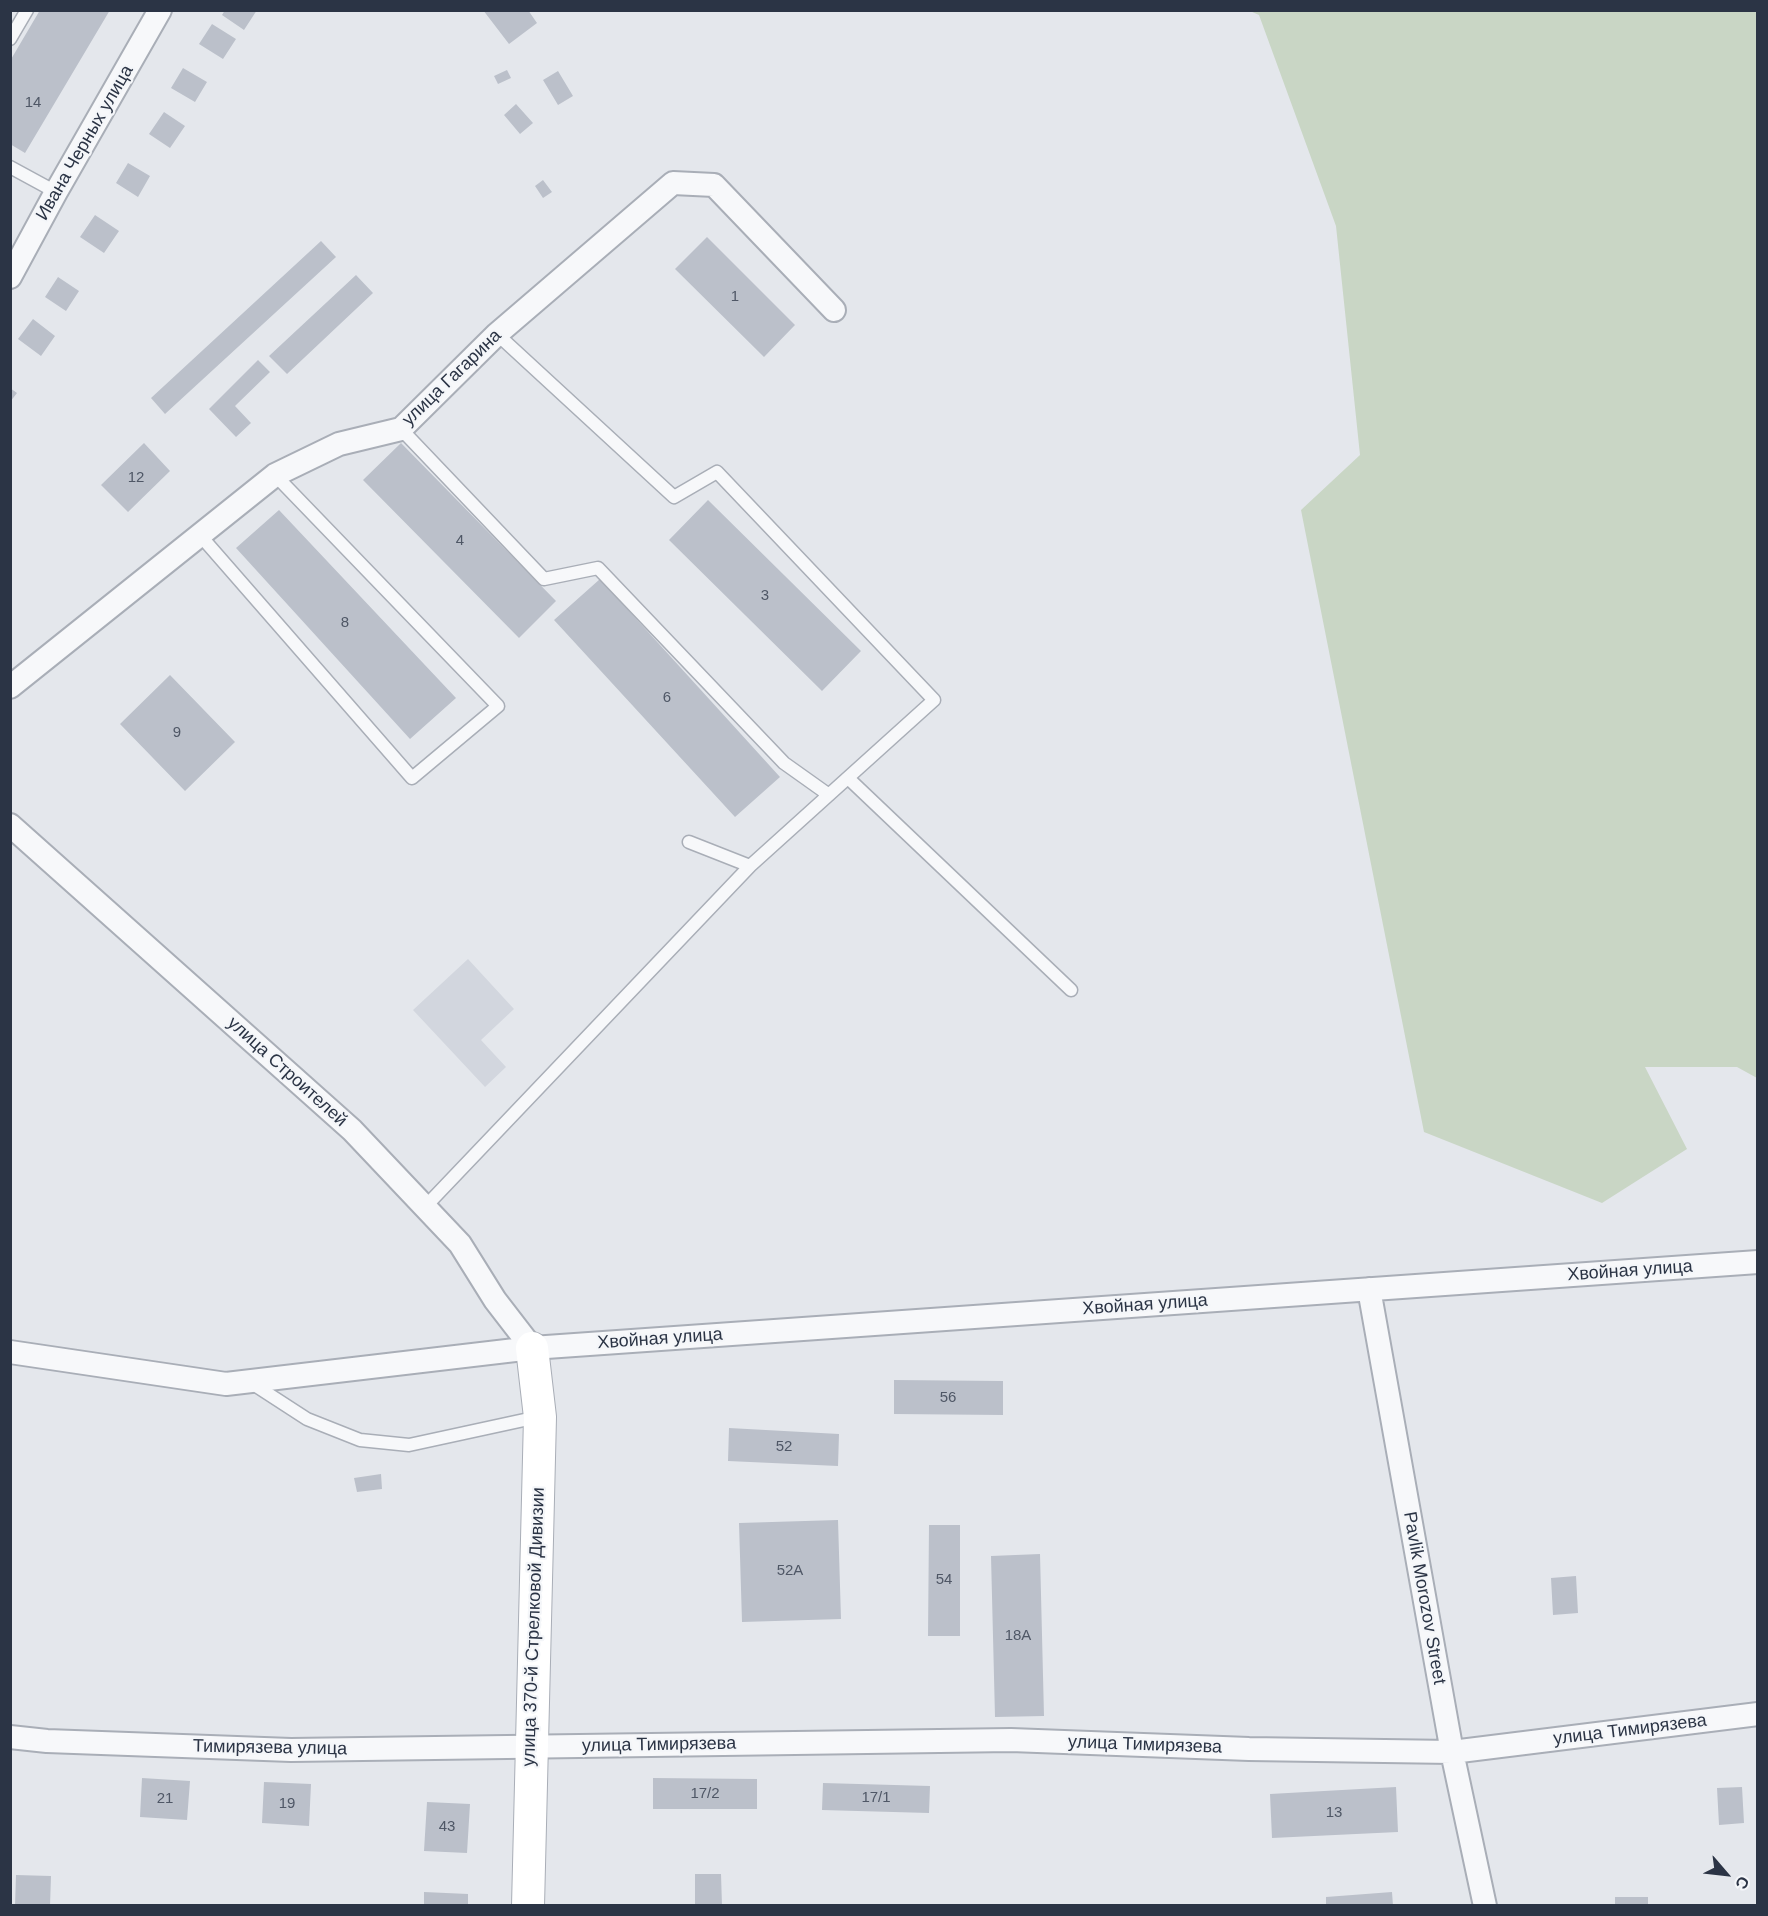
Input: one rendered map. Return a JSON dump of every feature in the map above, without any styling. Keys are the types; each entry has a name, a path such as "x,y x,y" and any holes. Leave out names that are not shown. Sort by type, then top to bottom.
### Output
{"street":[{"name":"Ивана Черных улица","path":"10,277 160,10"},
{"name":"улица Гагарина","path":"10,687 275,475 339,444 401,429 497,334 673,183 714,185 834,310"},
{"name":"улица Строителей","path":"10,825 352,1130 460,1244 495,1300 532,1348"},
{"name":"Хвойная улица","path":"10,1352 226,1384 532,1348 1758,1262"},
{"name":"Pavlik Morozov Street","path":"1369,1289 1452,1752 1485,1905"},
{"name":"улица 370-й Стрелковой Дивизии","path":"528,1905 530,1747 540,1417 532,1348"},
{"name":"улица Тимирязева","path":"530,1747 1011,1740 1249,1749 1452,1752 1758,1714"},
{"name":"Тимирязева улица","path":"10,1737 47,1741 291,1750 530,1747"}],"lane":[{"path":"10,39 27,10"},
{"path":"10,167 56,192"},
{"path":"425,1207 750,866 934,700 717,472 674,496 497,334"},
{"path":"401,429 544,579 598,568 784,763 829,795"},
{"path":"199,534 412,778 498,706 275,475"},
{"path":"848,778 1071,990"},
{"path":"689,843 750,866"},
{"path":"249,1382 307,1419 360,1440 409,1445 540,1417"}],"shaded area":[{"path":"468,959 514,1009 481,1040 506,1067 485,1087 413,1010"}],"green space":[{"path":"1250,11 1757,11 1757,1078 1737,1067 1645,1067 1687,1149 1602,1203 1424,1132 1301,510 1360,455 1336,226 1259,15"}],"building":[{"path":"40,10 110,10 25,153 10,144 10,61"},
{"path":"225,10 257,10 244,30 222,15"},
{"path":"483,10 528,10 537,23 509,44"},
{"path":"212,24 236,39 223,59 199,44"},
{"path":"183,68 207,82 195,102 171,88"},
{"path":"507,70 511,78 498,84 494,76"},
{"path":"558,71 573,96 558,105 543,80"},
{"path":"516,104 533,123 520,134 504,115"},
{"path":"164,112 185,126 170,148 149,134"},
{"path":"128,163 150,176 138,197 116,183"},
{"path":"543,180 552,192 543,198 535,186"},
{"path":"95,215 119,231 104,253 80,237"},
{"path":"707,237 795,325 764,357 675,269"},
{"path":"321,241 336,257 165,414 151,398"},
{"path":"356,275 373,293 287,374 269,356"},
{"path":"58,277 79,291 66,311 45,297"},
{"path":"33,319 55,336 41,356 18,339"},
{"path":"258,360 270,372 235,406 251,423 236,437 209,409"},
{"path":"10,388 17,393 10,402"},
{"path":"144,443 170,471 128,512 101,485"},
{"path":"401,443 556,601 519,638 363,480"},
{"path":"708,500 861,651 822,691 669,540"},
{"path":"279,510 456,698 410,739 236,548"},
{"path":"600,579 780,777 735,817 554,620"},
{"path":"170,675 235,742 185,791 120,724"},
{"path":"894,1380 1003,1381 1003,1415 894,1414"},
{"path":"729,1428 839,1434 838,1466 728,1461"},
{"path":"381,1474 382,1489 357,1492 354,1478"},
{"path":"838,1520 841,1619 742,1622 739,1523"},
{"path":"929,1525 960,1525 960,1636 928,1636"},
{"path":"1040,1554 1044,1716 995,1717 991,1556"},
{"path":"1576,1576 1578,1613 1553,1615 1551,1578"},
{"path":"142,1778 190,1781 187,1820 140,1817"},
{"path":"653,1778 757,1779 757,1809 653,1809"},
{"path":"264,1782 311,1784 309,1826 262,1823"},
{"path":"823,1783 930,1786 929,1813 822,1810"},
{"path":"1396,1787 1398,1832 1272,1838 1270,1794"},
{"path":"1742,1787 1744,1823 1719,1825 1717,1788"},
{"path":"427,1802 470,1804 467,1853 424,1851"},
{"path":"695,1874 721,1874 722,1906 695,1906"},
{"path":"16,1875 51,1876 50,1906 15,1906"},
{"path":"424,1892 468,1894 468,1906 424,1906"},
{"path":"1392,1892 1393,1906 1326,1906 1326,1897"},
{"path":"1615,1897 1648,1897 1648,1906 1615,1906"}]}
